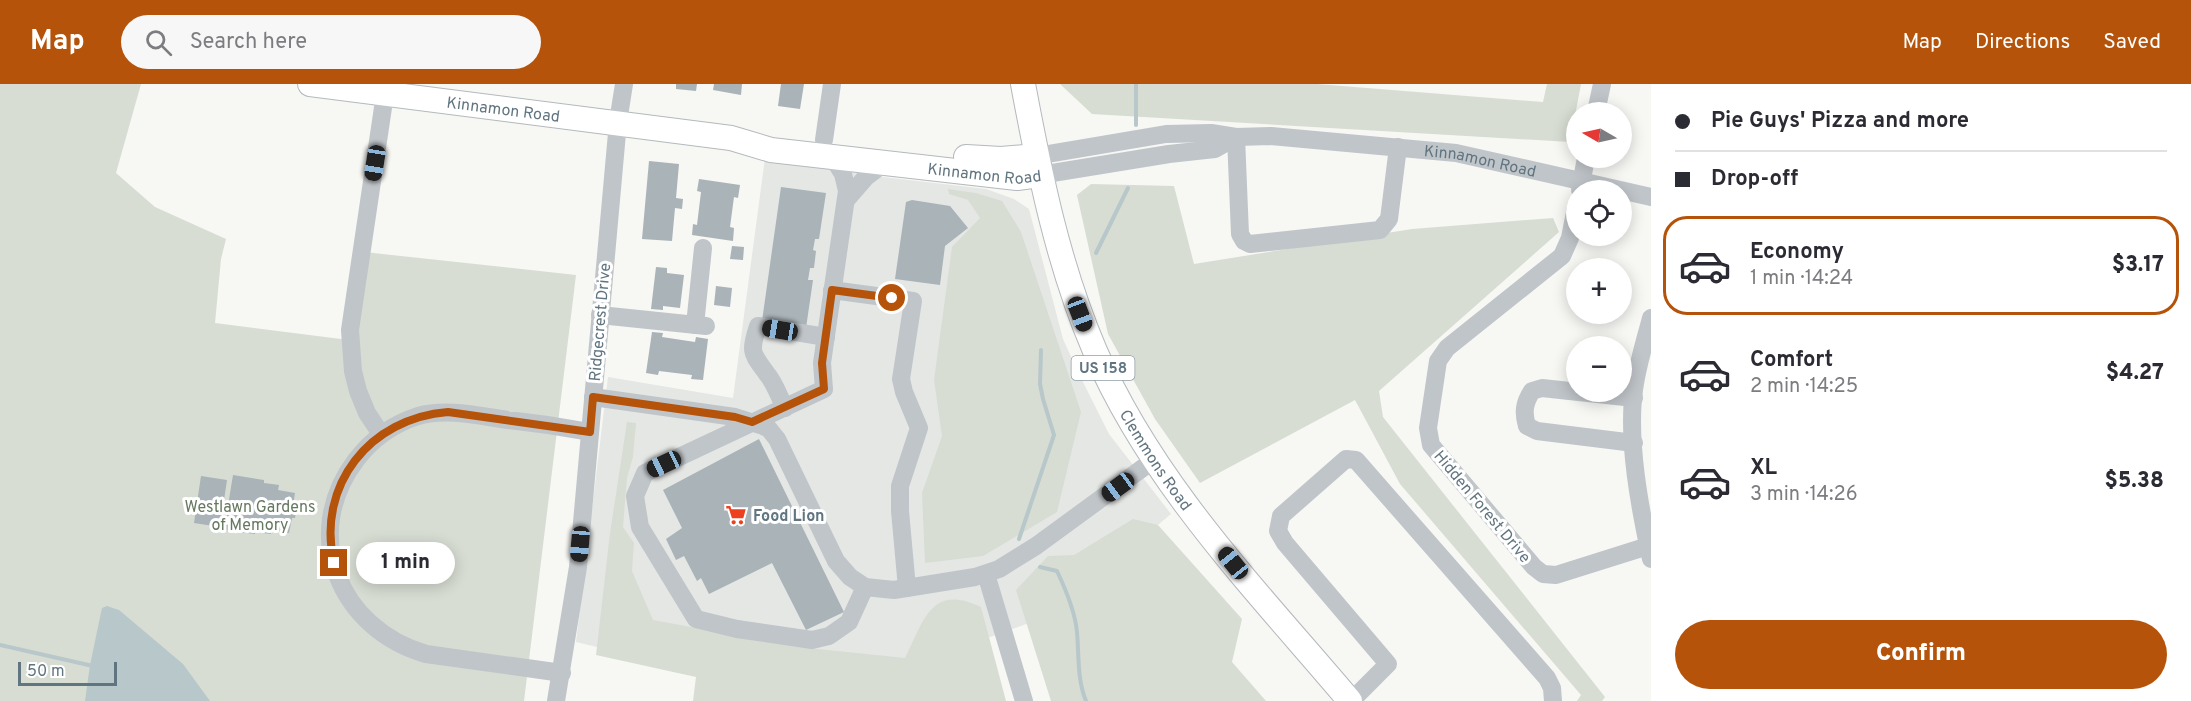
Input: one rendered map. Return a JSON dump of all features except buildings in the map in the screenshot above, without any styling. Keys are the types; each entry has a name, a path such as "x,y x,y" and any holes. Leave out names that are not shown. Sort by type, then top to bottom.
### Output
{"main road":[{"name":"Kinnamon Road","path":"310,84 731,138 771,150 829,149 1013,159 1038,165"},
{"name":"US 158","path":"1023,84 1038,165"},
{"name":"Kinnamon Road","path":"829,149 883,164 1017,178 1038,165"},
{"name":"Clemmons Road","path":"1038,165 1066,271 1087,332 1112,387 1155,459 1195,516 1351,701"}],"street":[{"name":"Ridgecrest Drive","path":"556,701 578,567 618,122 624,84"},
{"path":"832,84 829,149 846,182 846,200 822,363 824,389 645,473 635,496 640,528 696,619 737,629 812,640 829,636 849,622 866,587"},
{"path":"1598,102 1602,84"},
{"path":"381,434 367,413 358,391 353,371 350,330 385,94"},
{"name":"Kinnamon Road","path":"1038,165 1167,134 1211,133 1236,137 1271,136 1456,153 1566,182"},
{"path":"1167,134 1169,154"},
{"path":"1236,137 1240,234 1244,241 1250,244 1380,230 1389,219 1398,147"},
{"name":"Kinnamon Road","path":"1038,165 1215,149 1236,137"},
{"path":"846,200 883,164"},
{"name":"Kinnamon Road","path":"1632,194 1651,197"},
{"name":"Hidden Forest Drive","path":"1566,246 1562,256 1447,348 1438,361 1428,428 1431,445 1534,567 1543,574 1556,575 1650,550"},
{"path":"600,315 700,325 703,248"},
{"path":"832,290 912,301 901,379 919,428 900,486 907,588"},
{"path":"1650,550 1638,494 1634,443 1634,390 1651,318"},
{"path":"785,408 769,375 755,360 753,344 759,319 826,337"},
{"path":"1634,398 1542,388 1532,391 1526,399 1524,415 1527,426 1537,431 1634,443"},
{"path":"593,397 735,417 769,429 777,439 836,561 850,577 866,587 882,590 907,588 986,574 1012,562 1155,459"},
{"path":"562,672 447,658 405,648 371,625 359,613 344,590 334,563 330,543 331,518 338,490 348,470 363,450 381,434 416,417 448,412 590,432"},
{"path":"1351,701 1388,664 1285,543 1278,531 1281,516 1346,459 1356,460 1547,678 1552,688 1553,701"},
{"path":"986,574 1024,701"}],"shaded area":[{"path":"765,158 883,177 986,189 1014,199 1029,209 1063,339 1078,372 1109,434 1171,514 1051,615 921,662 719,676 576,642 608,377 733,398"},
{"path":"107,606 119,610 183,664 210,701 85,701 102,608"}],"green space":[{"name":"Westlawn Gardens of Memory","path":"0,84 141,84 116,173 155,207 226,239 221,259 215,323 341,339 355,335 364,252 576,275 524,701 0,701"},
{"path":"1060,84 1317,84 1543,102 1547,84 1581,84 1578,102 1566,102 1566,142 1092,114"},
{"path":"1091,184 1174,186 1194,264 1412,229 1553,218 1559,232 1379,391 1383,417 1605,697 1602,701 1577,701 1581,695 1400,484 1355,400 1200,483 1155,419 1108,334 1077,195"},
{"path":"948,189 976,193 1002,201 1021,232 1081,412 1057,512 983,556 925,563 922,493 942,436 934,380 952,247 980,218 968,200 949,194"},
{"path":"627,422 636,423 633,457 627,478 623,527 634,543 632,571 653,620 799,647 905,658 931,609 951,600 964,601 981,607 1006,701 693,701 696,677 596,655 610,533"},
{"path":"1133,519 1158,525 1242,619 1232,662 1266,701 1051,701 1016,590 1048,556 1074,555"}],"waterway":[{"path":"1136,84 1136,125"},
{"path":"1096,253 1128,188"},
{"path":"1019,539 1054,435 1040,384 1041,350"},
{"path":"1040,567 1057,571 1070,601 1076,624 1080,676 1086,701"},
{"path":"0,645 93,666"}],"place":[{"name":"Food Lion","path":"736,515"}],"route":[{"path":"334,563 330,531 338,490 348,470 363,450 381,434 398,425 416,417 448,412 590,432 593,397 735,417 752,422 824,389 822,363 832,290 892,298"}]}
